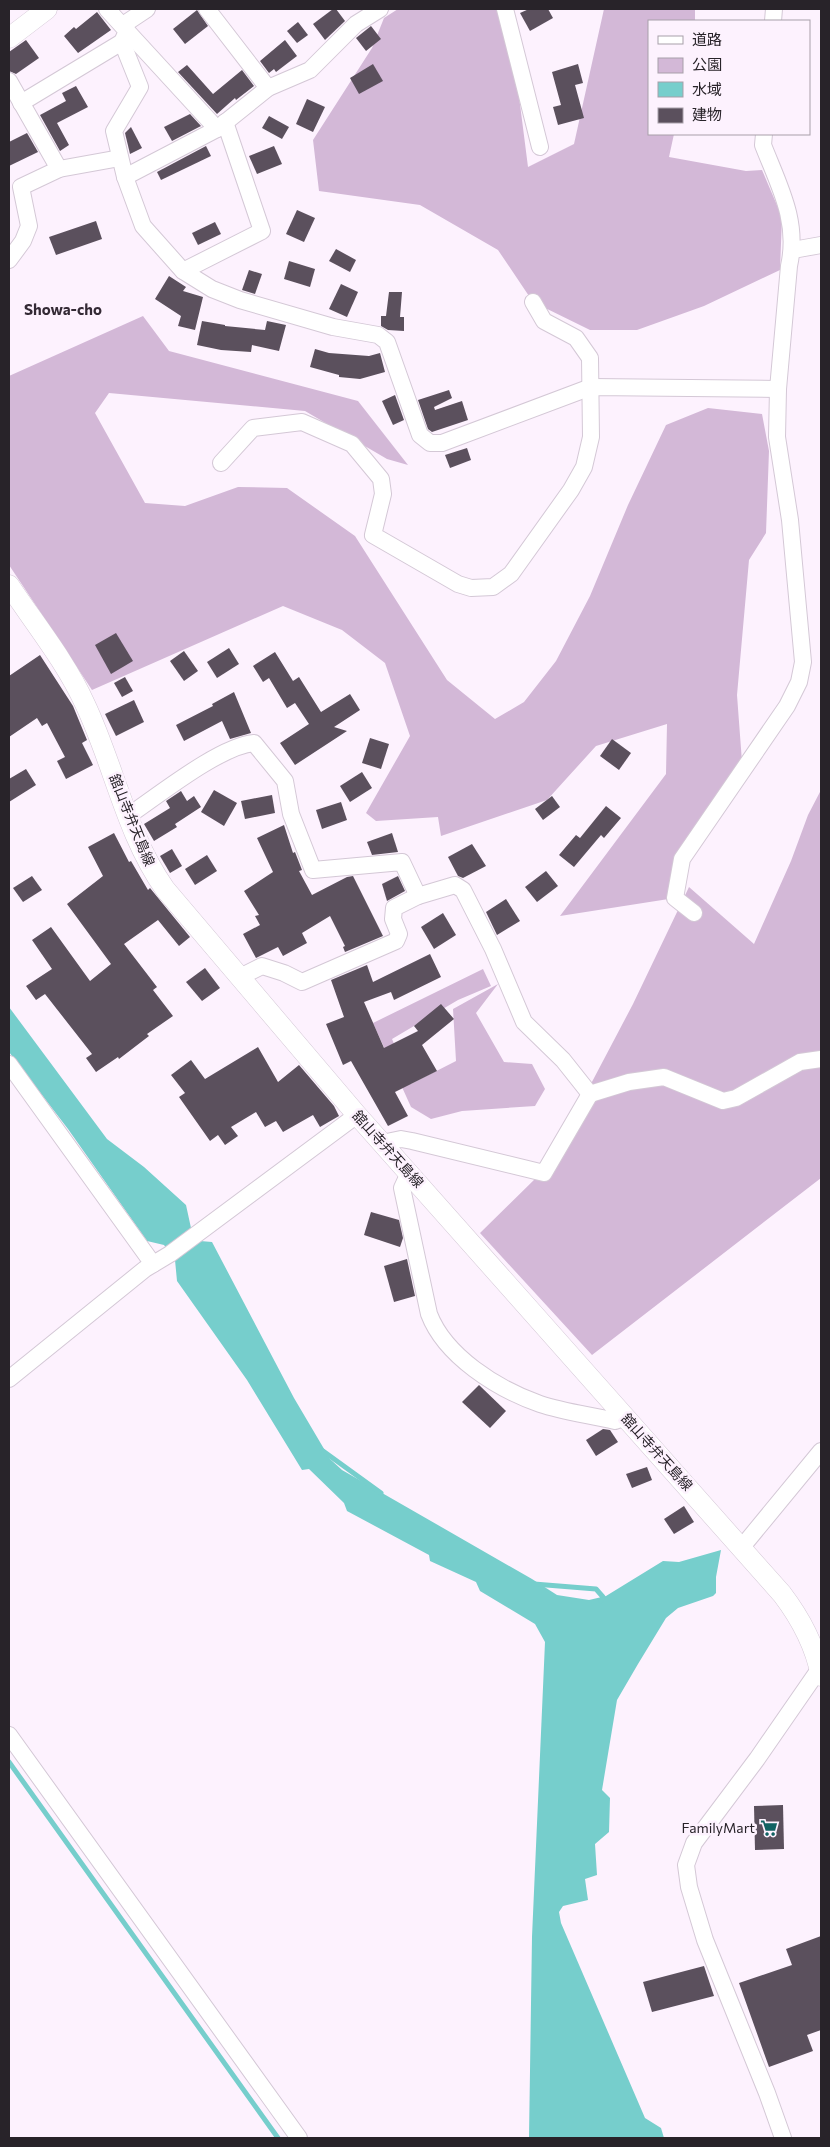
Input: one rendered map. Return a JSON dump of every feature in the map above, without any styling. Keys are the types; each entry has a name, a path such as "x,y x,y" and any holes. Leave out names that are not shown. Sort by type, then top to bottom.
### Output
{"main road":[{"path":"9,38 47,9"},
{"name":"舘山寺弁天島線","path":"9,586 81,696 142,851 157,877 357,1115 742,1547 795,1611 808,1635 820,1672"}],"street":[{"path":"107,9 124,33 221,126 262,231 183,272"},
{"path":"21,103 124,33 147,9"},
{"path":"207,9 268,88"},
{"path":"124,177 221,126 268,88 310,70 356,24 380,9"},
{"path":"505,9 540,147"},
{"path":"124,33 140,87 114,131 124,177 143,226 183,272 212,289 240,300 333,326 378,335 387,342 420,435 430,443 442,443 592,387 778,388"},
{"path":"9,81 59,169"},
{"path":"694,913 675,898 682,859 787,706 799,682 802,662 790,520 777,437 778,388 789,266 793,250 790,212 763,145 764,135"},
{"path":"9,260 23,242 29,226 21,187 59,169 120,158"},
{"path":"793,250 821,245"},
{"path":"221,462 253,428 302,422 352,444 381,479 383,494 373,536 458,584 471,588 493,587 511,574 571,490 584,467 591,437 592,387 590,358 576,338 544,321 533,302"},
{"path":"128,816 213,759 244,744 254,742 285,781 291,814 313,870 402,862 418,896"},
{"path":"240,977 262,966 284,973 302,982 396,941 400,934 393,919 394,908 418,896 455,885 463,890 493,949 524,1022 563,1060 590,1094"},
{"path":"382,1143 401,1139 412,1141 544,1173 590,1094 629,1082 664,1077 723,1101 736,1098 800,1062 821,1060"},
{"path":"9,1064 153,1264"},
{"path":"9,1379 153,1264 170,1254 357,1115"},
{"path":"409,1173 402,1188 426,1302 433,1325 446,1345 460,1358 498,1384 540,1404 615,1421 626,1417"},
{"path":"742,1547 821,1451"},
{"path":"784,2138 704,1940 686,1876 686,1865 694,1843 820,1672"},
{"path":"9,1735 299,2138"}],"green space":[{"path":"398,9 502,9 510,26 528,167 574,144 604,9 695,9 695,20 648,20 648,135 674,135 669,157 746,171 762,170 782,217 780,270 704,306 637,330 590,330 533,302 498,250 420,205 319,191 313,140 372,48 384,18"},
{"path":"143,316 169,351 358,401 408,465 387,459 305,411 109,393 95,413 145,503 185,506 238,487 287,488 355,536 447,680 495,719 524,702 556,661 590,596 628,505 666,425 708,408 762,414 769,451 766,533 749,560 737,695 742,762 700,819 675,898 560,916 666,774 667,724 596,746 547,800 441,836 438,817 376,821 366,813 410,736 385,663 342,630 283,606 92,690 9,565 9,376"},
{"path":"821,790 821,1178 592,1355 480,1233 538,1176 544,1173 633,1004 689,887 754,944 791,861 808,815"},
{"path":"483,969 491,986 458,1000 392,1039 411,1084 456,1061 453,1009 498,984 476,1013 504,1062 532,1064 545,1089 535,1106 462,1111 431,1119 411,1107 373,1023"}],"water":[{"path":"9,1007 107,1139 144,1167 186,1205 191,1228 200,1241 212,1242 294,1398 330,1459 342,1470 557,1595 589,1600 606,1596 663,1561 679,1562 721,1550 716,1577 716,1593 713,1596 678,1608 666,1618 617,1700 602,1790 610,1798 609,1832 595,1844 597,1875 585,1879 588,1900 563,1906 559,1912 561,1923 645,2118 661,2128 664,2138 529,2138 532,1937 545,1642 535,1624 480,1591 476,1582 430,1561 429,1555 347,1511 344,1503 309,1469 302,1470 247,1380 177,1281 175,1260 164,1245 147,1241 68,1129 9,1052"}],"building":[{"path":"333,9 336,9 345,21 325,40 313,24"},
{"path":"529,9 548,9 553,18 530,31 520,13"},
{"path":"197,10 208,26 185,44 173,29"},
{"path":"97,12 111,30 78,53 64,36"},
{"path":"298,22 308,35 297,43 287,31"},
{"path":"371,26 381,39 366,51 356,38"},
{"path":"26,40 39,58 16,74 9,71 9,52"},
{"path":"285,40 297,56 276,72 274,69 269,73 260,61"},
{"path":"373,64 383,81 359,94 350,78"},
{"path":"578,64 583,83 575,85 584,118 558,125 553,107 561,105 552,72"},
{"path":"187,65 213,94 242,70 254,86 236,100 235,98 217,114 178,72"},
{"path":"76,86 88,107 57,123 69,145 60,151 40,115 66,101 62,93"},
{"path":"307,99 325,107 313,132 296,124"},
{"path":"190,114 201,126 172,141 164,127"},
{"path":"269,116 289,127 282,139 262,128"},
{"path":"131,127 142,148 130,154 125,133"},
{"path":"27,133 38,152 9,166 9,142"},
{"path":"206,146 211,156 161,180 157,172"},
{"path":"274,146 282,164 257,174 249,156"},
{"path":"297,210 315,218 304,242 286,234"},
{"path":"96,221 102,239 56,255 49,237"},
{"path":"215,222 221,234 198,245 192,233"},
{"path":"336,249 356,260 350,272 329,261"},
{"path":"289,261 315,269 310,287 284,279"},
{"path":"249,270 262,274 255,294 242,290"},
{"path":"169,276 186,287 183,291 203,297 195,330 178,326 181,316 155,299"},
{"path":"341,284 358,292 347,317 329,309"},
{"path":"389,292 402,292 400,317 404,317 404,331 388,330 381,326 381,316 386,316"},
{"path":"202,321 225,326 265,330 267,321 286,325 279,351 252,345 251,352 221,350 197,345"},
{"path":"315,349 329,353 369,356 380,353 385,372 360,379 339,377 339,375 310,367"},
{"path":"449,390 452,398 434,407 435,410 462,401 468,420 432,432 428,429 418,400"},
{"path":"395,395 404,420 393,425 382,401"},
{"path":"467,448 471,460 450,468 445,455"},
{"path":"116,633 133,661 111,674 95,645"},
{"path":"229,648 239,664 217,678 207,662"},
{"path":"184,651 198,671 184,681 170,661"},
{"path":"275,652 293,681 299,677 321,712 350,694 360,710 334,727 347,731 295,765 280,743 309,724 295,703 287,708 269,678 263,682 253,666"},
{"path":"40,655 73,706 87,740 82,743 93,765 66,779 57,761 65,757 47,723 42,726 37,718 9,737 9,676"},
{"path":"125,677 133,691 122,697 114,683"},
{"path":"234,692 251,733 230,739 222,721 184,741 176,725 213,706 212,704"},
{"path":"134,700 144,722 116,736 105,714"},
{"path":"370,738 389,744 381,769 362,763"},
{"path":"612,739 631,753 619,770 600,756"},
{"path":"26,769 36,785 9,802 9,779"},
{"path":"362,772 372,788 350,802 340,786"},
{"path":"214,790 237,803 224,826 201,812"},
{"path":"181,791 187,801 194,796 201,807 175,824 177,827 154,841 144,824 170,808 166,801"},
{"path":"272,795 275,813 245,819 241,801"},
{"path":"552,796 560,807 543,820 535,809"},
{"path":"341,802 347,820 322,829 316,810"},
{"path":"606,806 621,818 604,838 601,835 574,867 559,855 576,835 580,838"},
{"path":"284,825 293,853 295,852 302,870 299,871 312,895 347,877 353,876 383,936 345,952 343,947 345,946 330,916 302,933 307,943 283,956 278,947 256,958 243,934 260,925 255,916 259,915 244,891 273,872 257,838"},
{"path":"114,833 129,862 131,861 148,890 150,888 190,937 179,946 158,920 124,944 157,987 153,990 173,1016 147,1034 149,1036 119,1059 118,1057 96,1072 86,1058 92,1054 45,994 36,1000 26,986 52,969 32,940 51,927 90,981 111,964 67,904 103,876 88,847"},
{"path":"392,833 398,852 372,855 367,842"},
{"path":"472,844 486,866 463,878 458,876 448,857"},
{"path":"172,849 182,866 170,873 160,856"},
{"path":"207,855 217,871 195,885 185,869"},
{"path":"546,871 558,886 537,902 525,887"},
{"path":"32,876 42,890 23,902 13,888"},
{"path":"398,876 405,891 387,901 382,884"},
{"path":"506,899 520,921 497,935 486,912"},
{"path":"443,913 456,935 434,949 421,927"},
{"path":"430,954 441,977 394,1000 391,992 364,1002 384,1048 418,1031 414,1026 441,1004 454,1019 422,1045 437,1071 395,1092 408,1116 388,1126 351,1061 343,1065 326,1024 344,1017 331,980 367,965 373,982"},
{"path":"205,968 220,988 202,1001 186,982"},
{"path":"258,1047 278,1082 299,1065 334,1106 339,1116 320,1127 313,1115 283,1132 276,1121 265,1127 256,1112 231,1127 238,1136 225,1145 218,1135 210,1141 179,1097 185,1093 171,1075 191,1060 205,1079"},
{"path":"371,1212 399,1220 403,1238 400,1247 364,1235"},
{"path":"407,1259 415,1296 394,1302 384,1266"},
{"path":"479,1385 506,1411 490,1428 462,1402"},
{"path":"603,1429 610,1430 618,1442 596,1456 586,1440"},
{"path":"647,1467 652,1480 632,1488 626,1474"},
{"path":"684,1506 694,1522 674,1534 664,1519"},
{"path":"783,1805 784,1849 755,1850 754,1806"},
{"path":"821,1936 821,2030 807,2035 813,2051 769,2067 739,1983 792,1965 786,1949"},
{"path":"704,1966 714,1996 652,2012 643,1982"}],"waterway":[{"path":"323,1451 381,1493"},
{"path":"534,1584 596,1589 603,1597 601,1601"},
{"path":"9,1762 278,2138"}],"place":[{"name":"FamilyMart","path":"769,1828"}],"district":[{"name":"Showa-cho","path":"63,310"}]}
